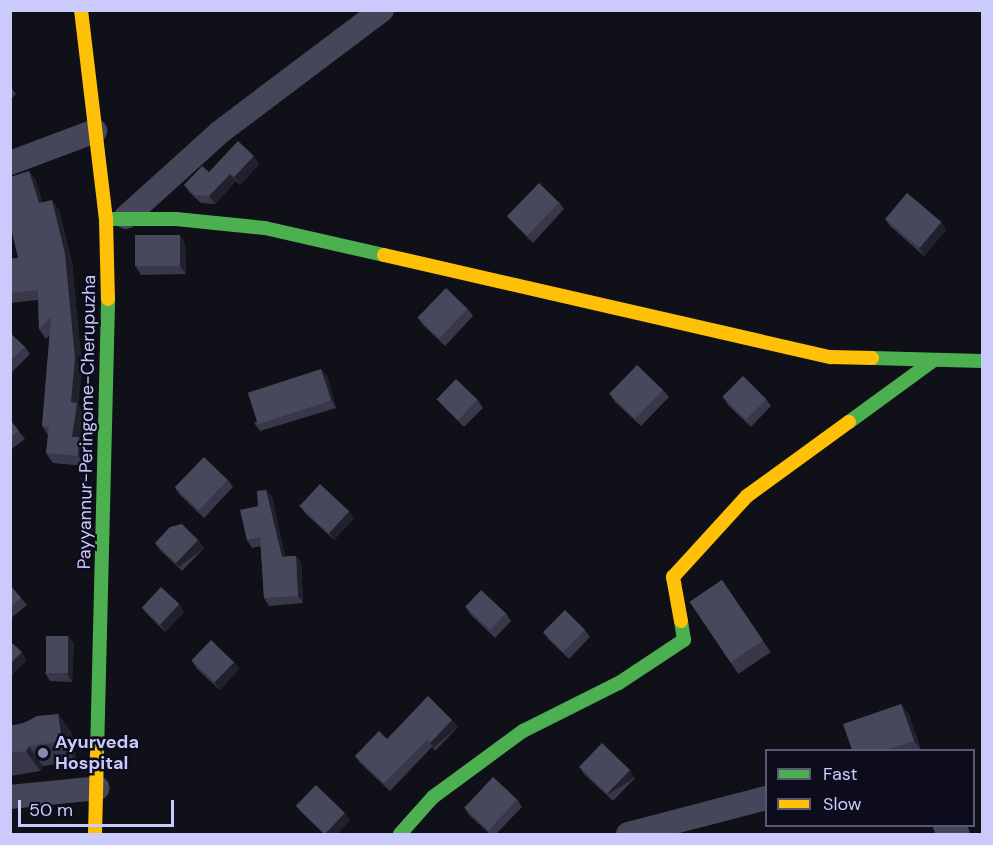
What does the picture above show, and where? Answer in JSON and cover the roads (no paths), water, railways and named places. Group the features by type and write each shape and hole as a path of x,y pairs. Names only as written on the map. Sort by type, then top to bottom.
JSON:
{"street":[{"name":"Payyannur-Peringome-Cherupuzha","path":"81,10 95,131 116,218 108,283 98,788 95,834"},
{"path":"116,218 220,132 382,10"},
{"path":"10,163 95,131"},
{"path":"116,218 176,219 265,228 831,357 982,361"},
{"path":"400,834 433,797 523,730 619,683 684,640 673,577 725,517 747,496 934,360"},
{"path":"10,797 98,788"},
{"path":"628,834 765,798"}],"place":[{"name":"Ayurveda Hospital","path":"43,753"}]}
